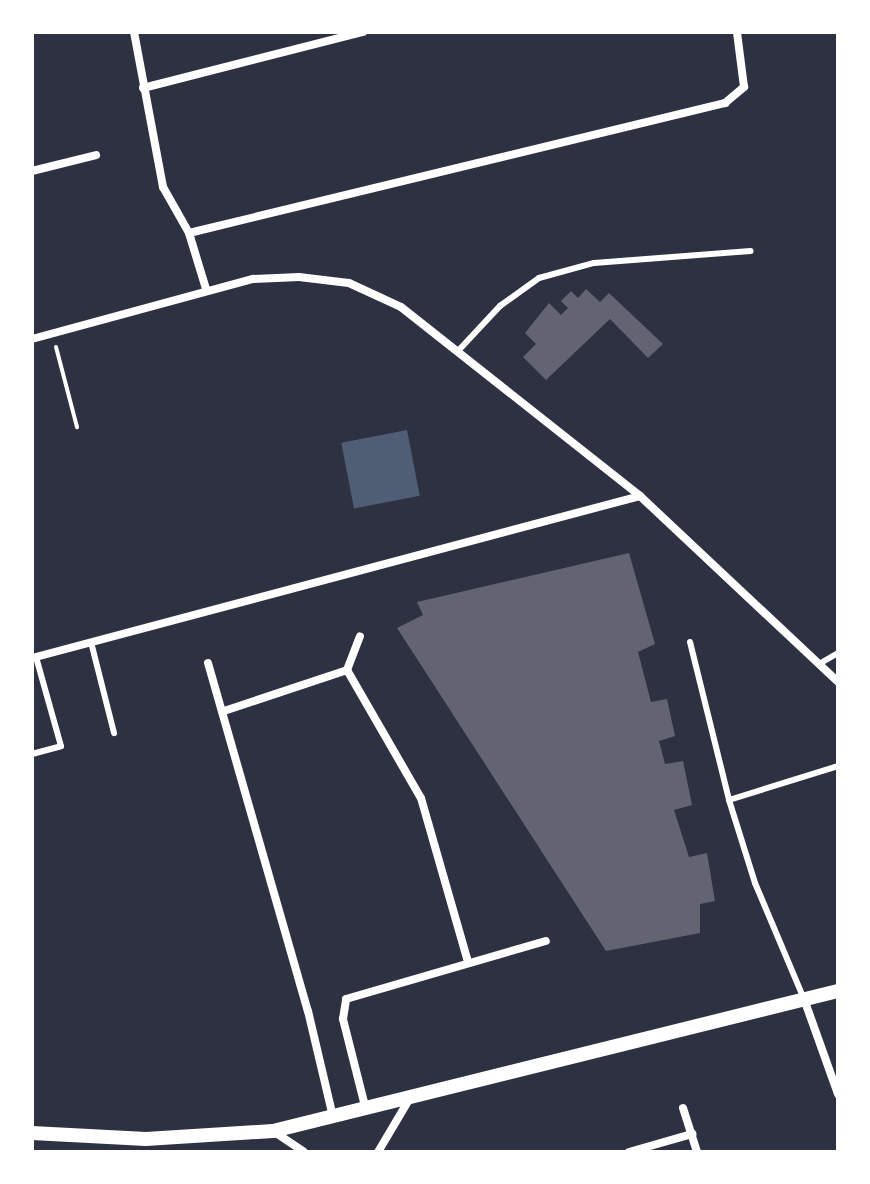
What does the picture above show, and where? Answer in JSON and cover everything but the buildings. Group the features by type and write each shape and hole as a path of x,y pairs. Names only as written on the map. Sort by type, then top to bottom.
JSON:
{"street":[{"path":"134,32 163,187 189,233 206,289"},
{"path":"143,88 363,32"},
{"path":"189,233 725,103 744,87 737,32"},
{"path":"32,171 96,155"},
{"path":"32,339 206,289 268,278 349,283 401,307 640,496 838,682"},
{"path":"34,657 640,496"},
{"path":"347,670 360,636"},
{"path":"208,663 224,711 333,1117"},
{"path":"224,711 347,670"},
{"path":"347,670 421,798 468,962"},
{"path":"366,1111 343,1019 346,999 546,941"},
{"path":"32,1133 146,1139 273,1131 366,1111 411,1096 838,991"},
{"path":"804,999 838,1094"},
{"path":"378,1152 411,1096"},
{"path":"683,1108 697,1152"},
{"path":"273,1131 304,1152"},
{"path":"629,1152 692,1134"}],"lane":[{"path":"458,351 500,306 539,278 594,263 751,251"},
{"path":"91,642 114,733"},
{"path":"690,642 729,800 755,883 804,999"},
{"path":"819,664 838,653"},
{"path":"32,754 61,746 34,657"},
{"path":"729,800 838,766"}],"path":[{"path":"54,333 62,376 77,427"}],"water":[{"path":"407,430 420,496 354,509 341,443"}]}
